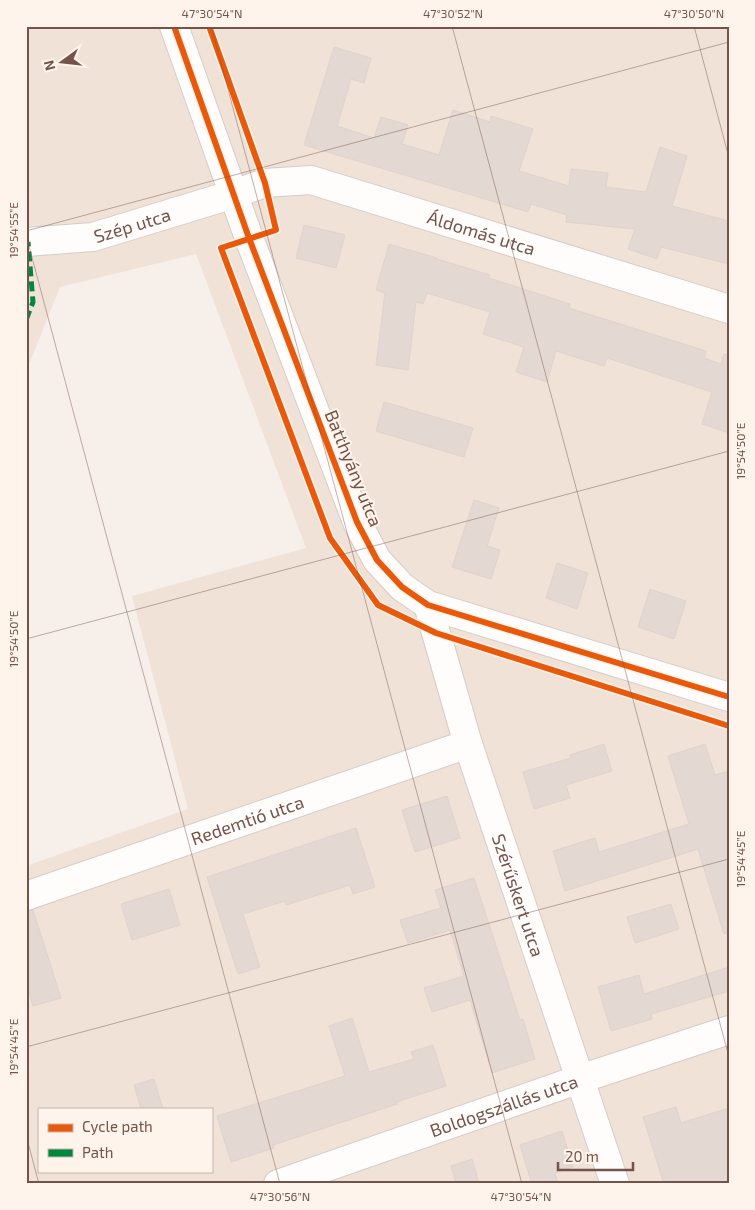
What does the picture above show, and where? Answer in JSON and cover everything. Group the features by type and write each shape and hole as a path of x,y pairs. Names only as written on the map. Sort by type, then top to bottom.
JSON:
{"street":[{"name":"Batthyány utca","path":"174,26 249,238 357,522 377,560 402,587 428,605 729,697"},
{"name":"Áldomás utca","path":"234,194 264,183 311,180 729,309"},
{"name":"Szép utca","path":"26,242 94,237 234,194"},
{"name":"Szérűskert utca","path":"428,605 468,744 615,1184"},
{"name":"Redemtió utca","path":"26,896 468,744"},
{"name":"Boldogszállás utca","path":"278,1184 580,1079 729,1030"}],"shaded area":[{"path":"26,26 729,26 729,1184 26,1184 26,866 188,809 132,596 306,548 196,254 60,287 26,372"}],"building":[{"path":"334,47 371,58 364,83 351,79 337,126 374,138 381,117 408,125 402,144 439,155 453,110 490,122 491,116 533,129 519,171 569,186 571,169 608,173 606,187 646,192 660,147 687,156 672,206 729,221 729,264 661,247 657,259 628,249 635,229 566,222 567,215 531,204 528,212 304,145"},
{"path":"304,225 345,235 336,268 296,258"},
{"path":"389,244 490,275 489,278 570,304 569,308 706,351 704,358 721,364 724,354 729,355 729,433 702,424 712,392 607,358 604,366 556,351 547,382 516,372 524,347 483,334 490,312 427,293 423,304 416,302 408,370 376,365 385,293 376,290"},
{"path":"384,402 473,428 464,457 376,431"},
{"path":"474,500 499,508 487,546 500,550 491,579 452,567"},
{"path":"557,563 588,573 577,609 546,598"},
{"path":"650,589 686,601 674,639 638,627"},
{"path":"604,744 612,771 566,785 570,798 534,809 523,772 571,758 570,755"},
{"path":"705,744 715,775 729,771 729,933 724,934 698,849 565,891 553,851 595,838 599,852 689,824 668,756"},
{"path":"447,796 460,838 415,852 402,810"},
{"path":"356,828 375,887 353,894 350,885 286,905 285,901 243,914 260,967 238,974 207,877"},
{"path":"474,878 520,1020 523,1019 535,1059 492,1073 470,1000 432,1012 424,988 464,976 450,930 408,943 400,920 441,908 435,890"},
{"path":"169,889 180,925 132,940 121,904"},
{"path":"671,904 679,929 635,943 627,917"},
{"path":"33,910 61,998 33,1006 26,983 26,911"},
{"path":"729,967 729,991 651,1014 652,1019 611,1031 598,987 639,975 644,994"},
{"path":"352,1018 369,1072 414,1059 411,1052 433,1045 446,1086 273,1145 274,1148 231,1162 217,1116 345,1076 329,1026"},
{"path":"154,1079 163,1108 141,1108 134,1085"},
{"path":"676,1107 681,1123 729,1108 729,1184 664,1184 643,1117"},
{"path":"562,1131 573,1167 555,1173 558,1184 532,1184 520,1145"},
{"path":"472,1159 479,1184 456,1184 451,1166"}],"marked path":[{"path":"26,320 33,302 28,242"}],"cycle path":[{"path":"174,26 249,238 357,522 377,560 402,587 428,605 729,697"},
{"path":"209,26 265,183 276,230 221,248 330,538 378,605 436,633 729,726"}]}
